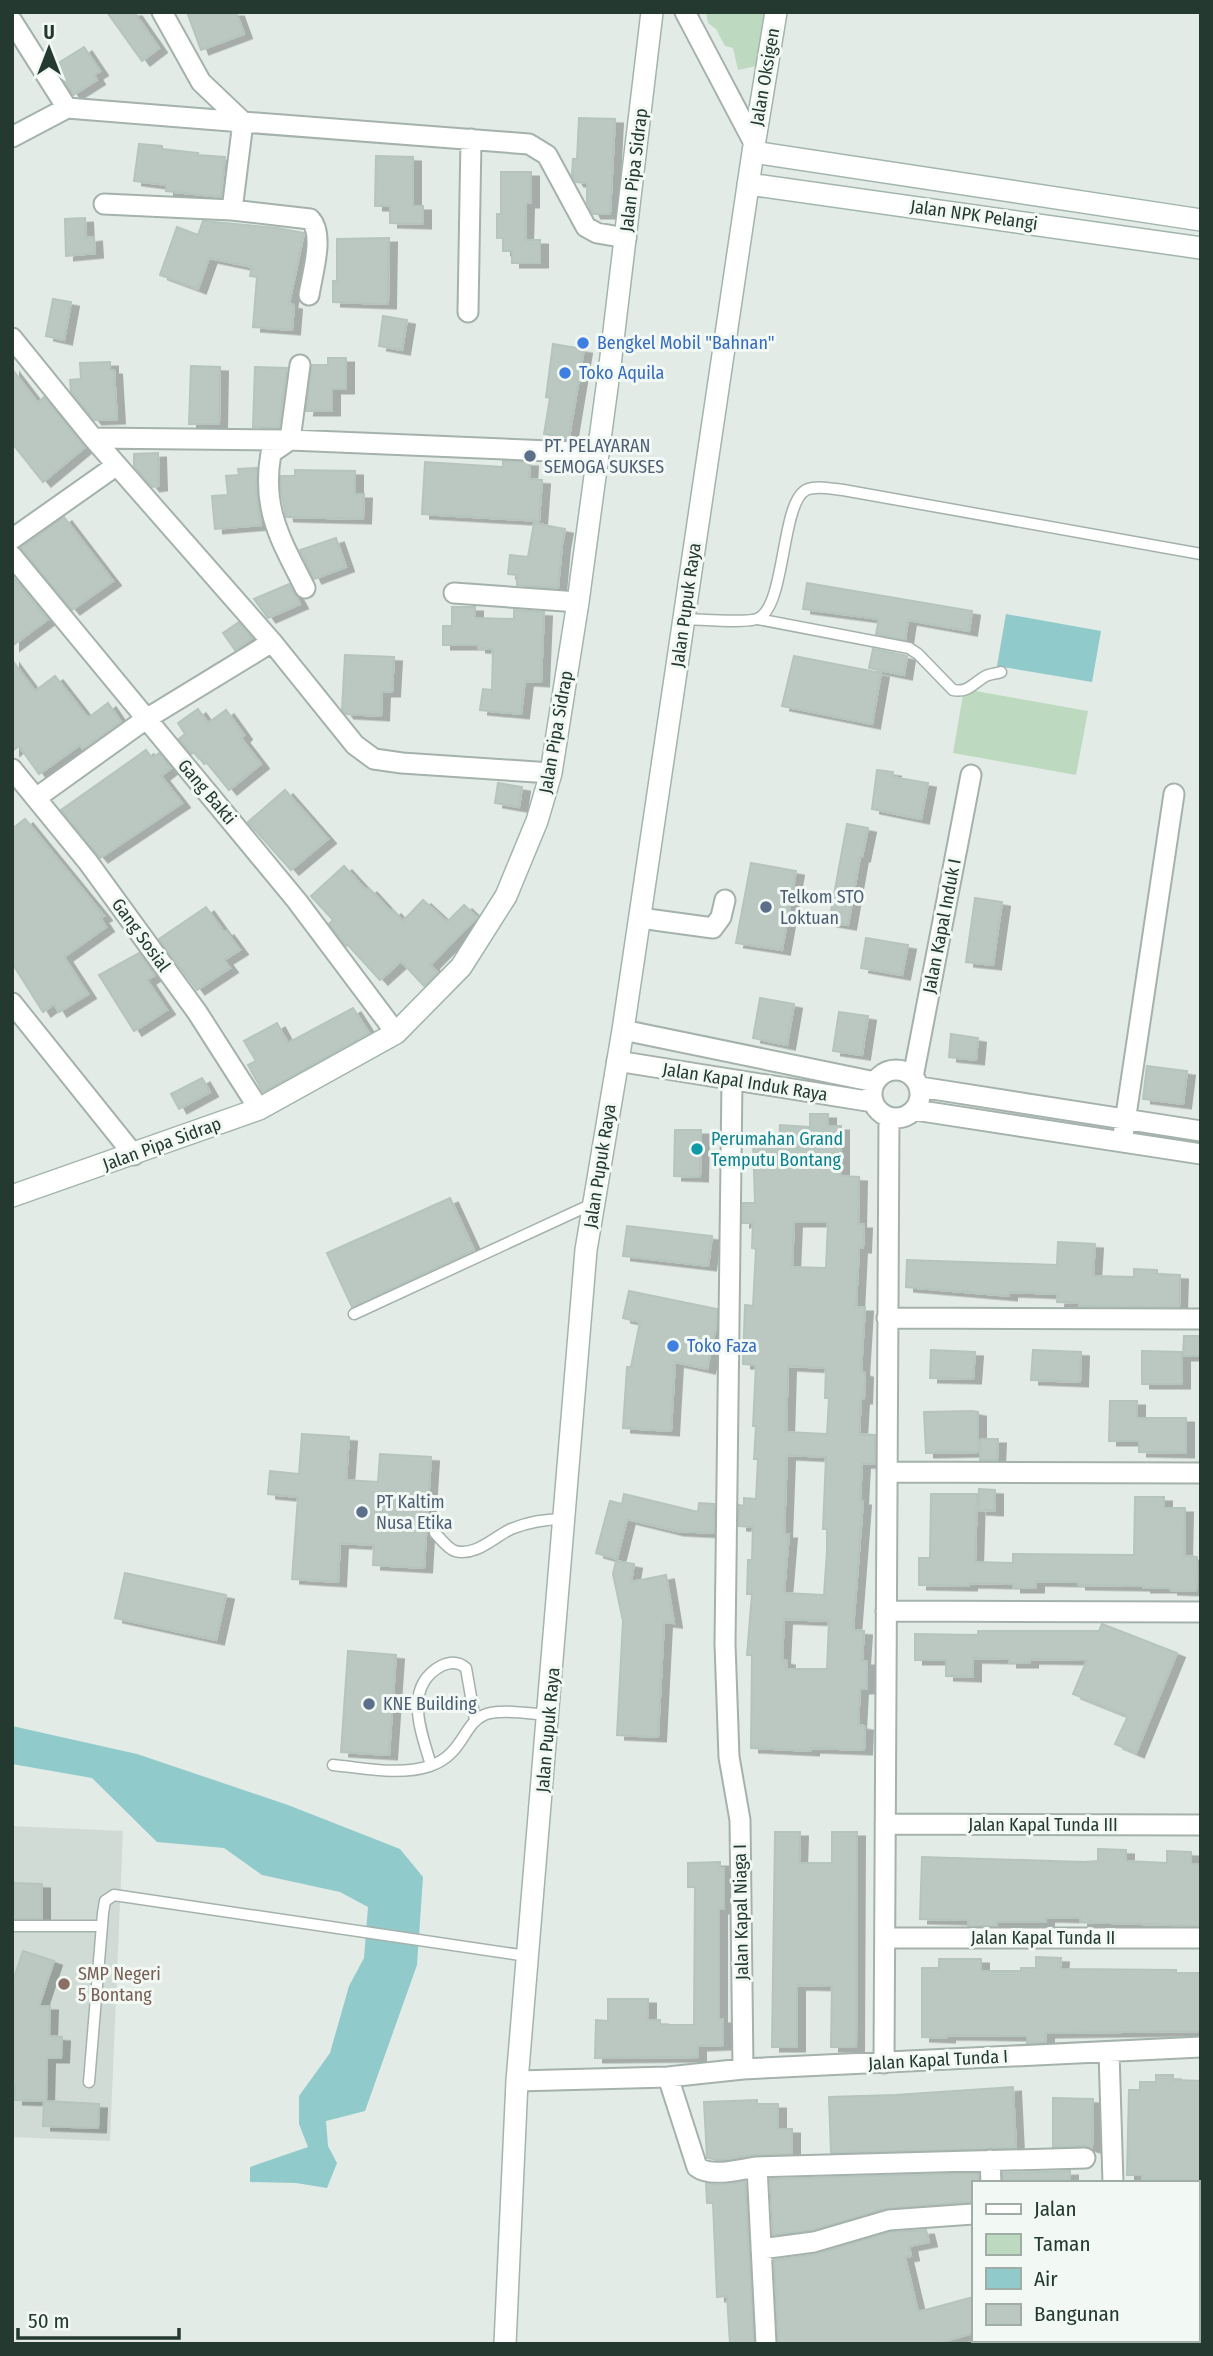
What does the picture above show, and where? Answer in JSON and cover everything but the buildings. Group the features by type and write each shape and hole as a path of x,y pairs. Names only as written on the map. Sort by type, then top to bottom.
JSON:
{"street":[{"path":"162,12 201,82 243,122"},
{"name":"Jalan Pipa Sidrap","path":"12,1196 259,1109 396,1033 461,967 506,896 537,821 551,773 598,453 652,12"},
{"path":"685,12 753,147"},
{"name":"Jalan Oksigen","path":"753,147 776,12"},
{"path":"12,21 66,107"},
{"path":"12,137 66,107 529,144 547,155 586,227 597,233 625,239"},
{"path":"232,210 243,122"},
{"path":"468,312 471,139"},
{"name":"Jalan Pupuk Raya","path":"505,2344 517,2081 586,1250 640,918 753,147"},
{"name":"Jalan NPK Pelangi","path":"753,147 1201,220"},
{"name":"Jalan NPK Pelangi","path":"748,184 1201,248"},
{"path":"104,204 232,210 310,219 318,234 309,295"},
{"path":"12,338 93,438 272,642 355,746 374,759 402,763 551,773"},
{"path":"300,365 290,440 271,453 267,477 278,534 305,588"},
{"path":"93,438 290,440 598,453"},
{"path":"12,539 117,465"},
{"name":"Gang Bakti","path":"12,556 297,901 396,1033"},
{"path":"454,593 578,602"},
{"path":"36,798 146,719 272,642"},
{"name":"Gang Sosial","path":"12,769 89,862 182,992 259,1109"},
{"name":"Jalan Kapal Induk I","path":"917,1082 971,775"},
{"path":"1122,1142 1174,794"},
{"path":"640,918 713,928 721,917 725,900"},
{"path":"12,1003 134,1155"},
{"name":"Jalan Kapal Induk Raya","path":"623,1030 875,1082"},
{"name":"Jalan Kapal Induk Raya","path":"617,1061 873,1102"},
{"path":"1201,1131 917,1082 904,1071 893,1070 883,1074 875,1082 873,1102 879,1112 889,1118 903,1118 915,1110 1201,1154"},
{"name":"Jalan Kapal Niaga I","path":"733,1080 724,1644 729,1757 740,1820 743,2069"},
{"path":"915,1110 917,1082"},
{"path":"884,2063 889,1118"},
{"path":"887,1318 1201,1319"},
{"path":"887,1472 1201,1473"},
{"path":"886,1611 1201,1612"},
{"name":"Jalan Kapal Tunda III","path":"885,1824 1201,1825"},
{"name":"Jalan Kapal Tunda II","path":"885,1937 1201,1938"},
{"name":"Jalan Kapal Tunda I","path":"517,2081 672,2077 743,2069 1201,2048"},
{"path":"1109,2052 1113,2181"},
{"path":"672,2077 697,2167 702,2171 757,2167 1085,2158"},
{"path":"990,2160 990,2181"},
{"path":"757,2167 765,2344"},
{"path":"761,2249 814,2242 889,2221 972,2214"}],"lane":[{"path":"758,619 768,609 784,554 791,515 799,494 810,488 844,490 1201,554"},
{"path":"684,619 758,619 909,649 918,654 953,690 974,687 987,675 1001,672"},
{"path":"354,1314 593,1203"},
{"path":"435,1532 453,1551 467,1552 511,1529 546,1519 565,1519"},
{"path":"431,1765 418,1721 417,1704 421,1688 430,1675 453,1662 461,1663 466,1668 475,1720"},
{"path":"333,1765 404,1772 445,1759 458,1747 475,1720 493,1712 549,1715"},
{"path":"89,2082 105,1901 114,1895 527,1956"},
{"path":"12,1926 102,1926"}],"shaded area":[{"name":"SMP Negeri 5 Bontang","path":"12,1826 123,1831 110,2141 12,2137"}],"green space":[{"path":"706,12 767,12 761,65 738,70 733,48 725,46 716,29 708,23"},
{"path":"964,689 1088,711 1076,775 953,753"}],"water":[{"path":"1006,614 1101,631 1092,682 997,666"},
{"path":"12,1726 137,1754 288,1805 400,1849 423,1877 417,1965 365,2111 326,2121 328,2146 337,2163 327,2188 296,2183 250,2182 250,2167 308,2147 299,2124 299,2096 330,2053 349,1986 364,1958 368,1907 340,1892 262,1875 224,1848 157,1842 92,1778 12,1764"}],"place":[{"name":"Bengkel Mobil \"Bahnan\"","path":"583,343"},
{"name":"Toko Aquila","path":"565,373"},
{"name":"PT. PELAYARAN SEMOGA SUKSES","path":"530,456"},
{"name":"Telkom STO Loktuan","path":"766,907"},
{"name":"Perumahan Grand Temputu Bontang","path":"697,1149"},
{"name":"Toko Faza","path":"673,1346"},
{"name":"PT Kaltim Nusa Etika","path":"362,1512"},
{"name":"KNE Building","path":"369,1704"},
{"name":"SMP Negeri 5 Bontang","path":"64,1984"}]}
